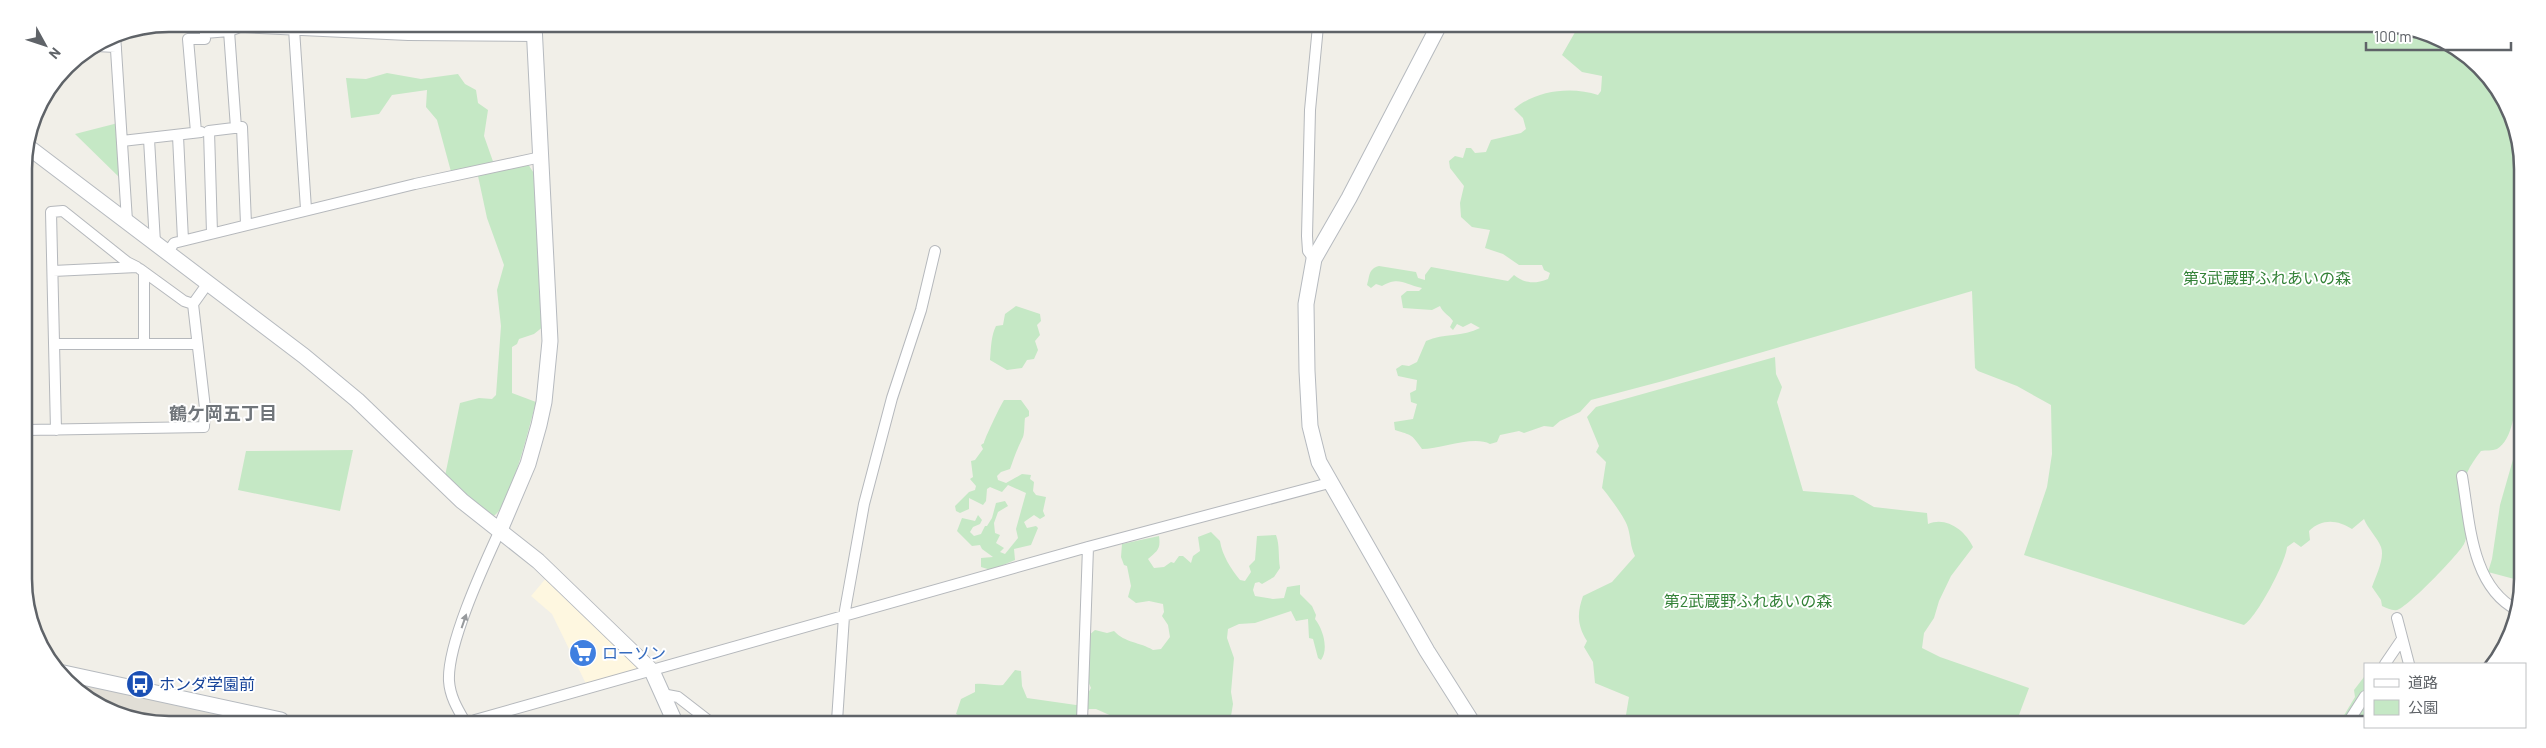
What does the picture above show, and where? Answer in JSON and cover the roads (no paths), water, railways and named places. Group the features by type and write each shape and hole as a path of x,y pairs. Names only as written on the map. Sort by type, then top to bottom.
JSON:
{"street":[{"path":"196,132 188,39 204,40 205,33 218,32"},
{"path":"230,32 236,128"},
{"path":"294,32 306,209"},
{"path":"351,32 408,35 484,32"},
{"path":"462,716 450,689 450,668 472,596 534,445 544,402 547,378 550,341 534,32"},
{"path":"1314,259 1308,251 1307,236 1310,110 1317,32"},
{"path":"1435,32 1349,198 1314,259 1308,286 1305,337 1310,426 1319,462 1329,483 1427,651 1468,715"},
{"path":"116,44 127,221"},
{"path":"110,47 116,47"},
{"path":"122,141 178,136 242,127 246,224"},
{"path":"209,131 212,233"},
{"path":"178,136 183,240"},
{"path":"149,139 162,247"},
{"path":"34,151 162,247 357,400 449,489 565,584 652,671 672,716"},
{"path":"162,247 306,209 541,157"},
{"path":"56,430 51,212 62,211 127,262 184,301 193,304"},
{"path":"837,716 844,616 864,504 892,398 920,310 935,252"},
{"path":"53,271 140,270"},
{"path":"140,270 144,344"},
{"path":"32,430 204,427 205,408 193,304 208,283"},
{"path":"55,344 197,344"},
{"path":"2462,476 2475,548 2484,576 2498,597 2510,606"},
{"path":"490,716 1088,547 1329,483"},
{"path":"1082,716 1088,547"},
{"path":"2397,618 2409,663"},
{"path":"2386,663 2402,639"},
{"path":"72,675 262,716"},
{"path":"662,694 678,697 703,716"},
{"path":"2353,715 2364,698"}],"place":[{"name":"ローソン","path":"583,653"},
{"name":"ホンダ学園前","path":"140,684"}],"district":[{"name":"鶴ケ岡五丁目","path":"223,414"}],"park label":[{"name":"第3武蔵野ふれあいの森","path":"2267,278"},
{"name":"第2武蔵野ふれあいの森","path":"1748,601"}]}
